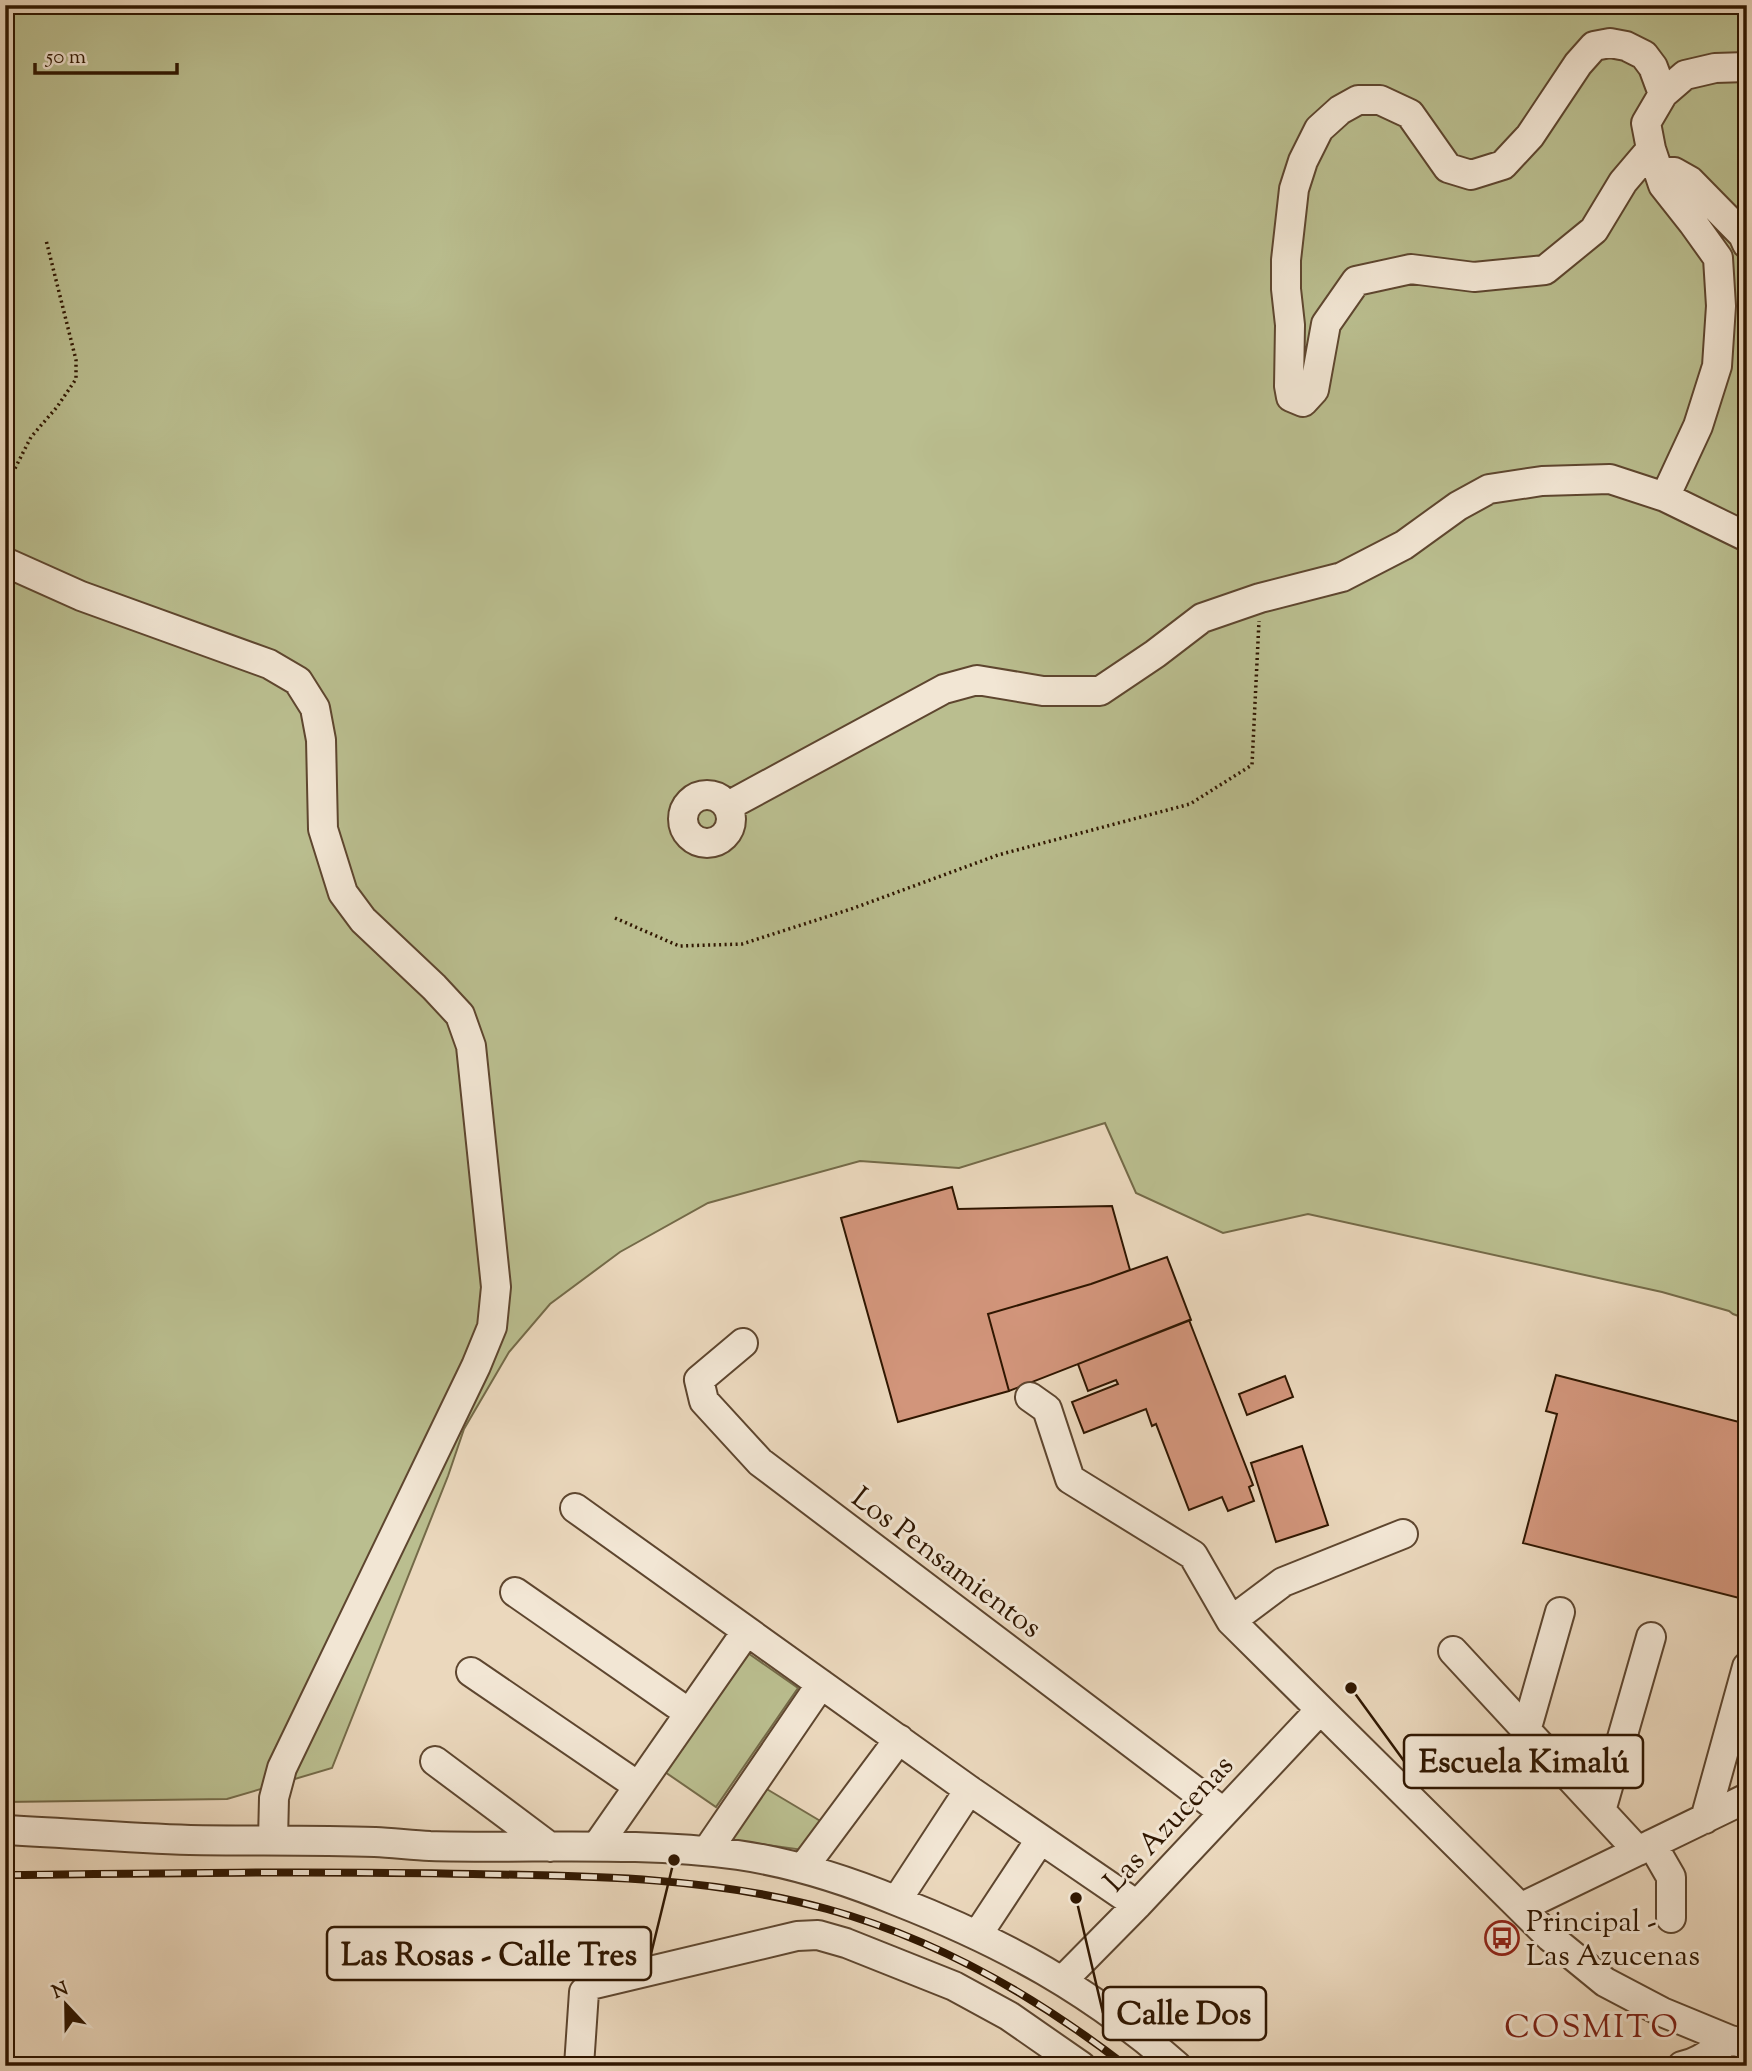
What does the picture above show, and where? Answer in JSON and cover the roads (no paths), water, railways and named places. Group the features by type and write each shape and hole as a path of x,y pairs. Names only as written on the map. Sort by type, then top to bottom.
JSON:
{"street":[{"path":"1654,160 1623,182 1594,230 1545,270 1475,277 1411,269 1356,281 1326,324 1314,390 1303,402 1291,397 1286,260 1294,189 1303,161 1319,129 1340,110 1358,100 1380,100 1410,114 1448,168 1471,175 1503,165 1530,136 1578,64 1594,46 1610,43 1626,46 1644,55 1653,67 1662,94"},
{"path":"1665,497 1698,426 1717,366 1721,306 1718,258 1663,185 1646,124 1662,94 1685,75 1715,68 1747,67"},
{"path":"1654,160 1690,181 1743,235 1747,244"},
{"path":"728,806 944,689 977,680 1043,691 1100,691 1156,654 1202,618 1260,598 1342,577 1404,545 1458,506 1489,489 1542,481 1609,479 1665,497 1747,537"},
{"path":"5,562 81,596 269,664 298,681 315,708 321,740 323,829 343,893 363,920 460,1015 471,1046 496,1287 492,1327 282,1768 274,1798 273,1840"},
{"name":"Los Pensamientos","path":"743,1343 699,1380 704,1401 760,1462 1223,1812"},
{"path":"1030,1397 1047,1409 1070,1479 1193,1555 1231,1621 1550,1937 1605,1982 1662,2012 1738,2042"},
{"path":"575,1508 1040,1840 1137,1905"},
{"path":"1231,1621 1283,1582 1403,1534"},
{"path":"515,1592 689,1713"},
{"path":"1526,1731 1560,1612"},
{"path":"597,1846 746,1632"},
{"path":"1601,1811 1651,1637"},
{"path":"1454,1651 1601,1811 1645,1848 1671,1877 1671,1919"},
{"path":"1704,1819 1747,1667"},
{"path":"471,1672 639,1786"},
{"path":"706,1852 821,1684"},
{"name":"Las Azucenas","path":"1063,1980 1320,1710"},
{"path":"803,1868 899,1739"},
{"path":"435,1761 550,1847"},
{"path":"897,1900 970,1790"},
{"path":"1522,1907 1704,1819 1743,1808"},
{"path":"5,1830 188,1840 273,1840 429,1846 597,1846 739,1855 803,1868 866,1888 978,1934 1063,1980 1177,2066"},
{"path":"978,1934 1040,1840"},
{"path":"579,2066 583,1992 591,1985 797,1936 818,1935 846,1942 954,1986 1009,2016 1081,2066"},
{"path":"1682,2066 1738,2042"}],"railway":[{"path":"5,1875 298,1872 518,1875 652,1880 739,1890 827,1909 908,1936 1021,1994 1126,2066"}],"place":[{"name":"Escuela Kimalú","path":"1351,1688"},
{"name":"Las Rosas - Calle Tres","path":"674,1860"},
{"name":"Calle Dos","path":"1076,1898"},
{"name":"Principal - Las Azucenas","path":"1502,1938"}],"district":[{"name":"COSMITO","path":"1592,2026"}]}
